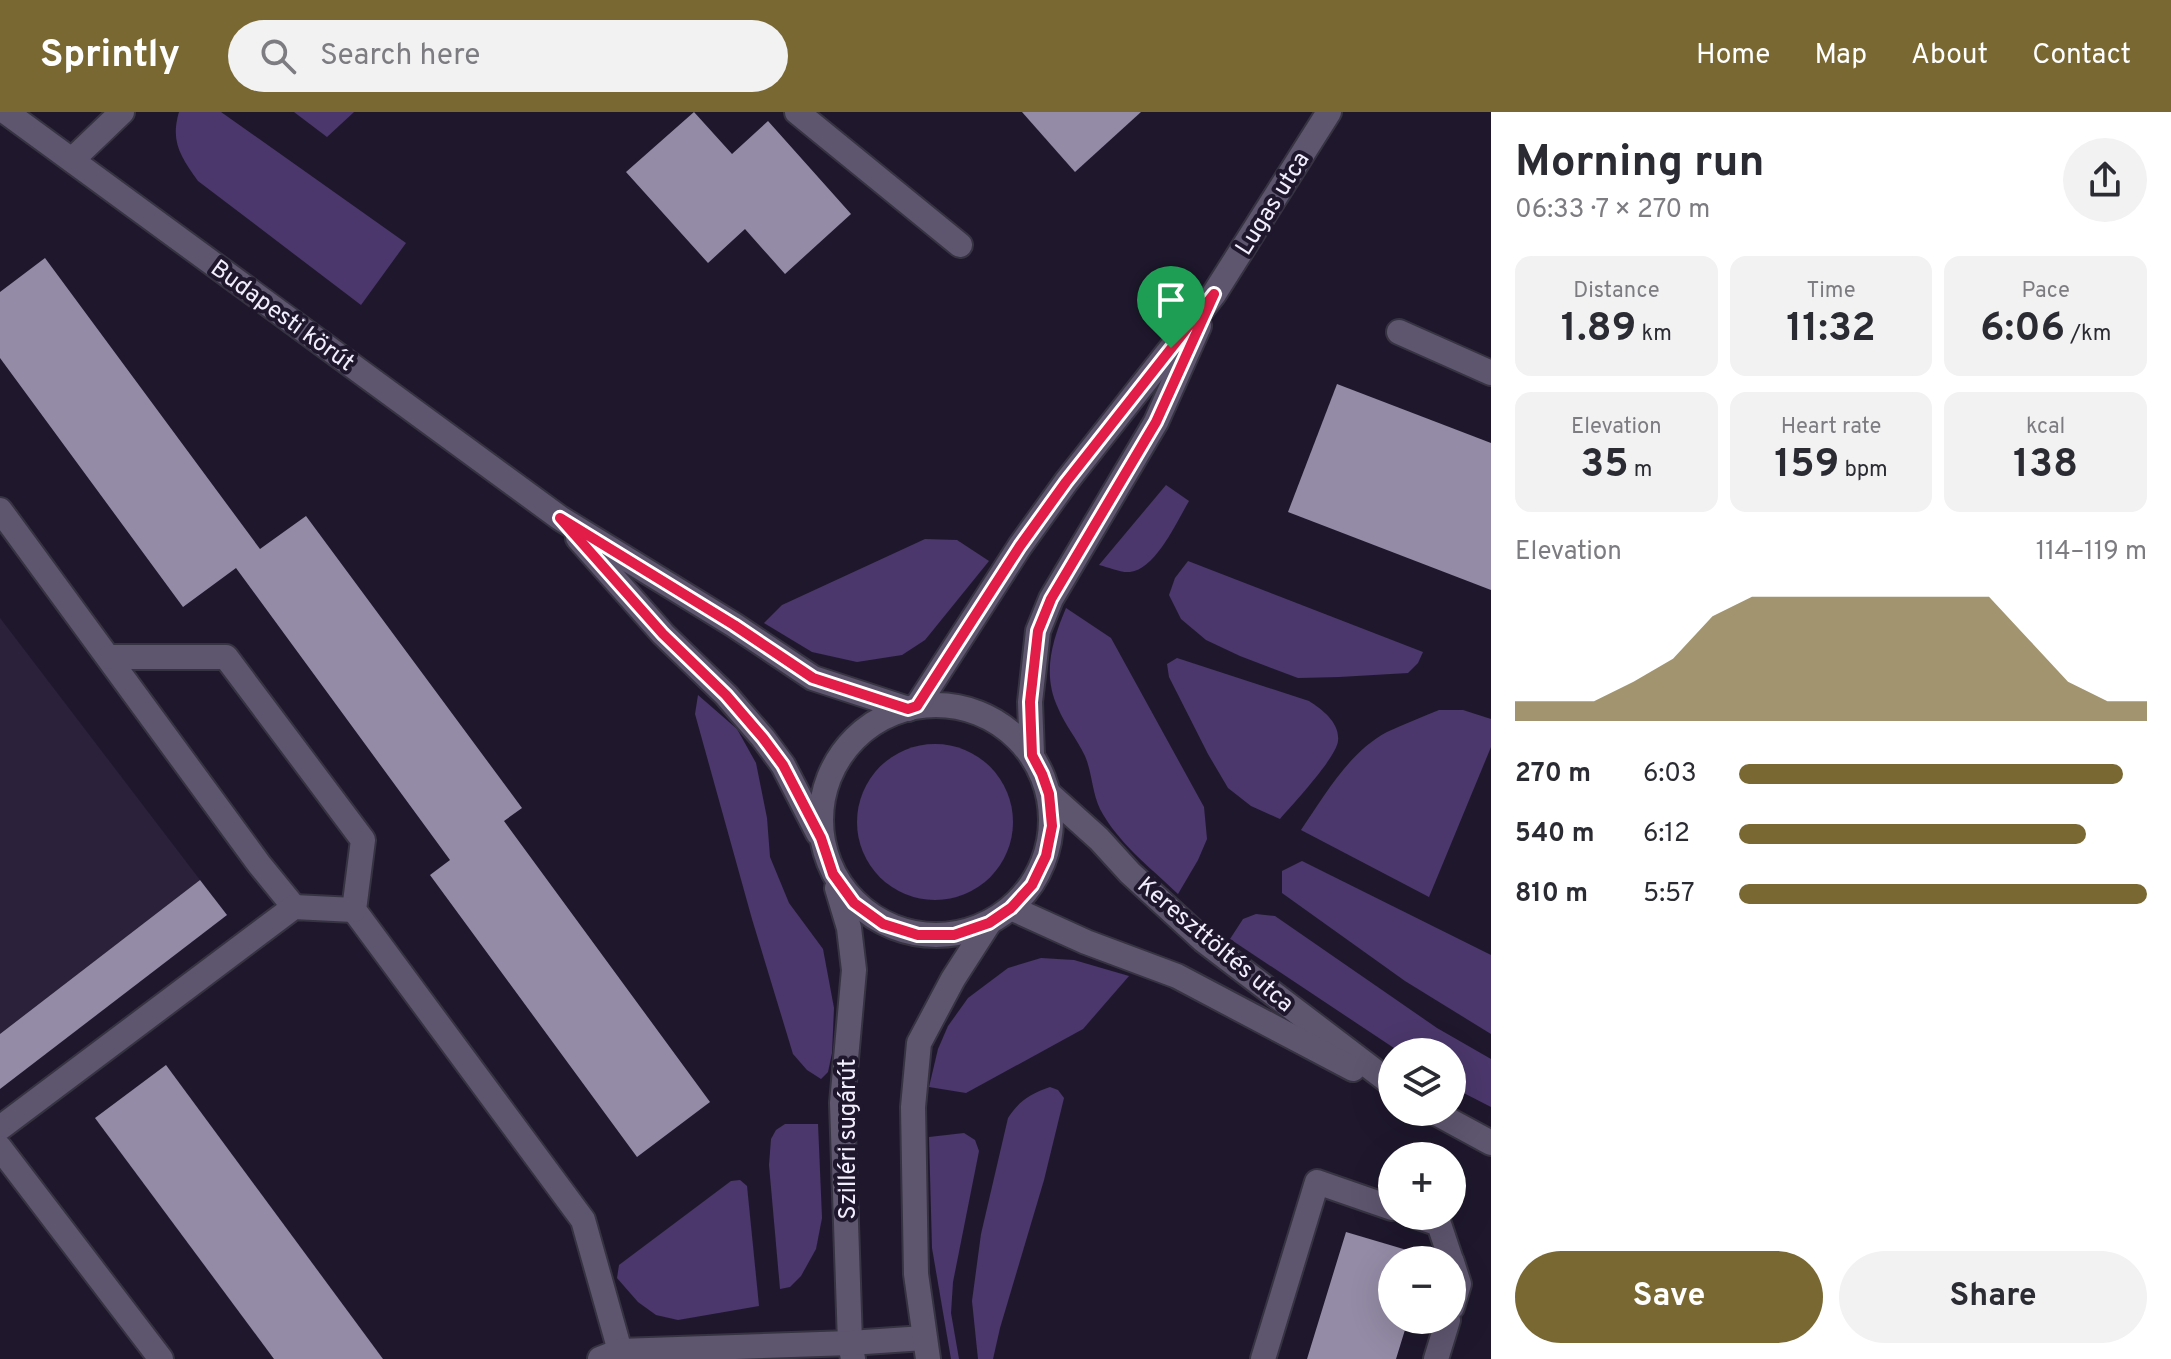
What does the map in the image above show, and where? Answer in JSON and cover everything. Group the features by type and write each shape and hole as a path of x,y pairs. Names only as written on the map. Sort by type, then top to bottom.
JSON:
{"street":[{"name":"Budapesti körút","path":"6,112 560,518 734,625 813,678 912,707"},
{"path":"72,160 122,112"},
{"path":"797,112 960,245"},
{"name":"Lugas utca","path":"912,707 1066,482 1214,294 1329,112"},
{"name":"Lugas utca","path":"1032,755 1030,702 1038,631 1051,599 1156,422 1214,294"},
{"path":"1399,332 1491,373"},
{"path":"0,510 259,864 294,907"},
{"name":"Budapesti körút","path":"560,518 663,634 726,695 763,738 783,765 821,838"},
{"path":"110,657 226,657 363,840 354,910 583,1220 610,1355 926,1348 916,1274 913,1107 919,1043 953,979 989,923"},
{"path":"953,705 984,715 1011,732 1032,755 1049,794 1052,826 1046,856 1032,885 1011,908 989,923 954,935 906,932 883,924 854,903 833,874 821,838 820,812 825,786 836,762 852,740 872,724 912,707 953,705"},
{"name":"Kereszttöltés utca","path":"1049,794 1203,940 1378,1076"},
{"name":"Szilléri sugárút","path":"833,874 849,928 854,970 842,1103 851,1351"},
{"path":"0,1128 294,907 354,910"},
{"name":"Kereszttöltés utca","path":"1011,908 1086,942 1177,976 1378,1080"},
{"path":"1460,1126 1491,1143"},
{"path":"0,1148 161,1359"},
{"path":"1263,1359 1317,1182 1378,1203"},
{"path":"1436,1359 1444,1334"}],"shaded area":[{"path":"179,112 221,112 406,243 361,305 198,181 179,149 176,132"},
{"path":"294,112 354,112 327,137"},
{"path":"1166,485 1189,501 1157,553 1140,569 1130,572 1099,565"},
{"path":"925,539 957,540 989,561 925,640 902,655 857,662 812,652 764,623 782,605"},
{"path":"1188,561 1423,652 1408,673 1298,678 1240,656 1206,640 1181,619 1169,595 1175,578"},
{"path":"1066,608 1111,638 1204,807 1207,839 1178,894 1135,854 1107,821 1097,802 1085,756 1058,708 1050,670 1057,633"},
{"path":"0,618 200,880 0,1034"},
{"path":"1177,658 1309,701 1333,723 1338,734 1335,749 1313,781 1280,819 1251,806 1228,788 1169,677 1167,664"},
{"path":"698,695 737,729 756,763 767,818 770,857 789,903 823,949 834,1008 832,1053 828,1072 821,1079 807,1070 793,1054 695,714"},
{"path":"1439,710 1463,710 1491,719 1491,747 1429,897 1301,830 1339,775 1361,751 1387,732"},
{"path":"935,744 965,750 990,767 1007,792 1013,822 1007,852 990,877 965,894 935,900 905,894 880,877 863,852 857,822 863,792 880,767 905,750"},
{"path":"1302,861 1491,955 1491,1034 1405,981 1282,893 1282,871"},
{"path":"1256,914 1275,916 1454,1038 1379,1038 1230,939 1243,919"},
{"path":"1041,958 1074,960 1129,976 1083,1029 966,1093 929,1087 938,1049 948,1026 968,998 1008,968"},
{"path":"1466,1045 1491,1059 1491,1107 1466,1094"},
{"path":"1050,1087 1058,1090 1064,1098 1044,1180 993,1359 978,1359 972,1301 981,1234 1008,1118 1026,1098"},
{"path":"785,1124 818,1124 822,1218 816,1249 801,1276 790,1287 780,1289 769,1165 771,1139 776,1130"},
{"path":"964,1133 975,1140 979,1151 953,1282 951,1313 959,1359 951,1359 932,1248 929,1137"},
{"path":"740,1180 747,1186 759,1306 678,1320 656,1315 638,1302 617,1278 619,1265 731,1181"}],"building":[{"path":"694,112 732,154 768,121 851,214 785,274 745,229 708,263 626,172"},
{"path":"1022,112 1141,112 1075,172"},
{"path":"45,258 260,549 306,516 522,808 504,821 710,1102 637,1157 430,875 450,860 236,568 183,607 0,358 0,292"},
{"path":"1337,384 1491,443 1491,590 1288,512"},
{"path":"200,880 227,915 0,1089 0,1034"},
{"path":"166,1065 383,1359 274,1359 95,1118"},
{"path":"1346,1232 1393,1246 1378,1246 1378,1334 1404,1334 1396,1359 1307,1359"}],"route":[{"path":"1214,294 1156,422 1051,599 1038,631 1030,702 1032,755 1049,794 1052,826 1046,856 1032,885 1011,908 989,923 954,935 918,935 883,924 854,903 833,874 821,838 783,765 763,738 726,695 663,634 560,518 734,625 813,678 908,709 917,706 1020,546 1066,482 1171,348 1214,294"}]}
